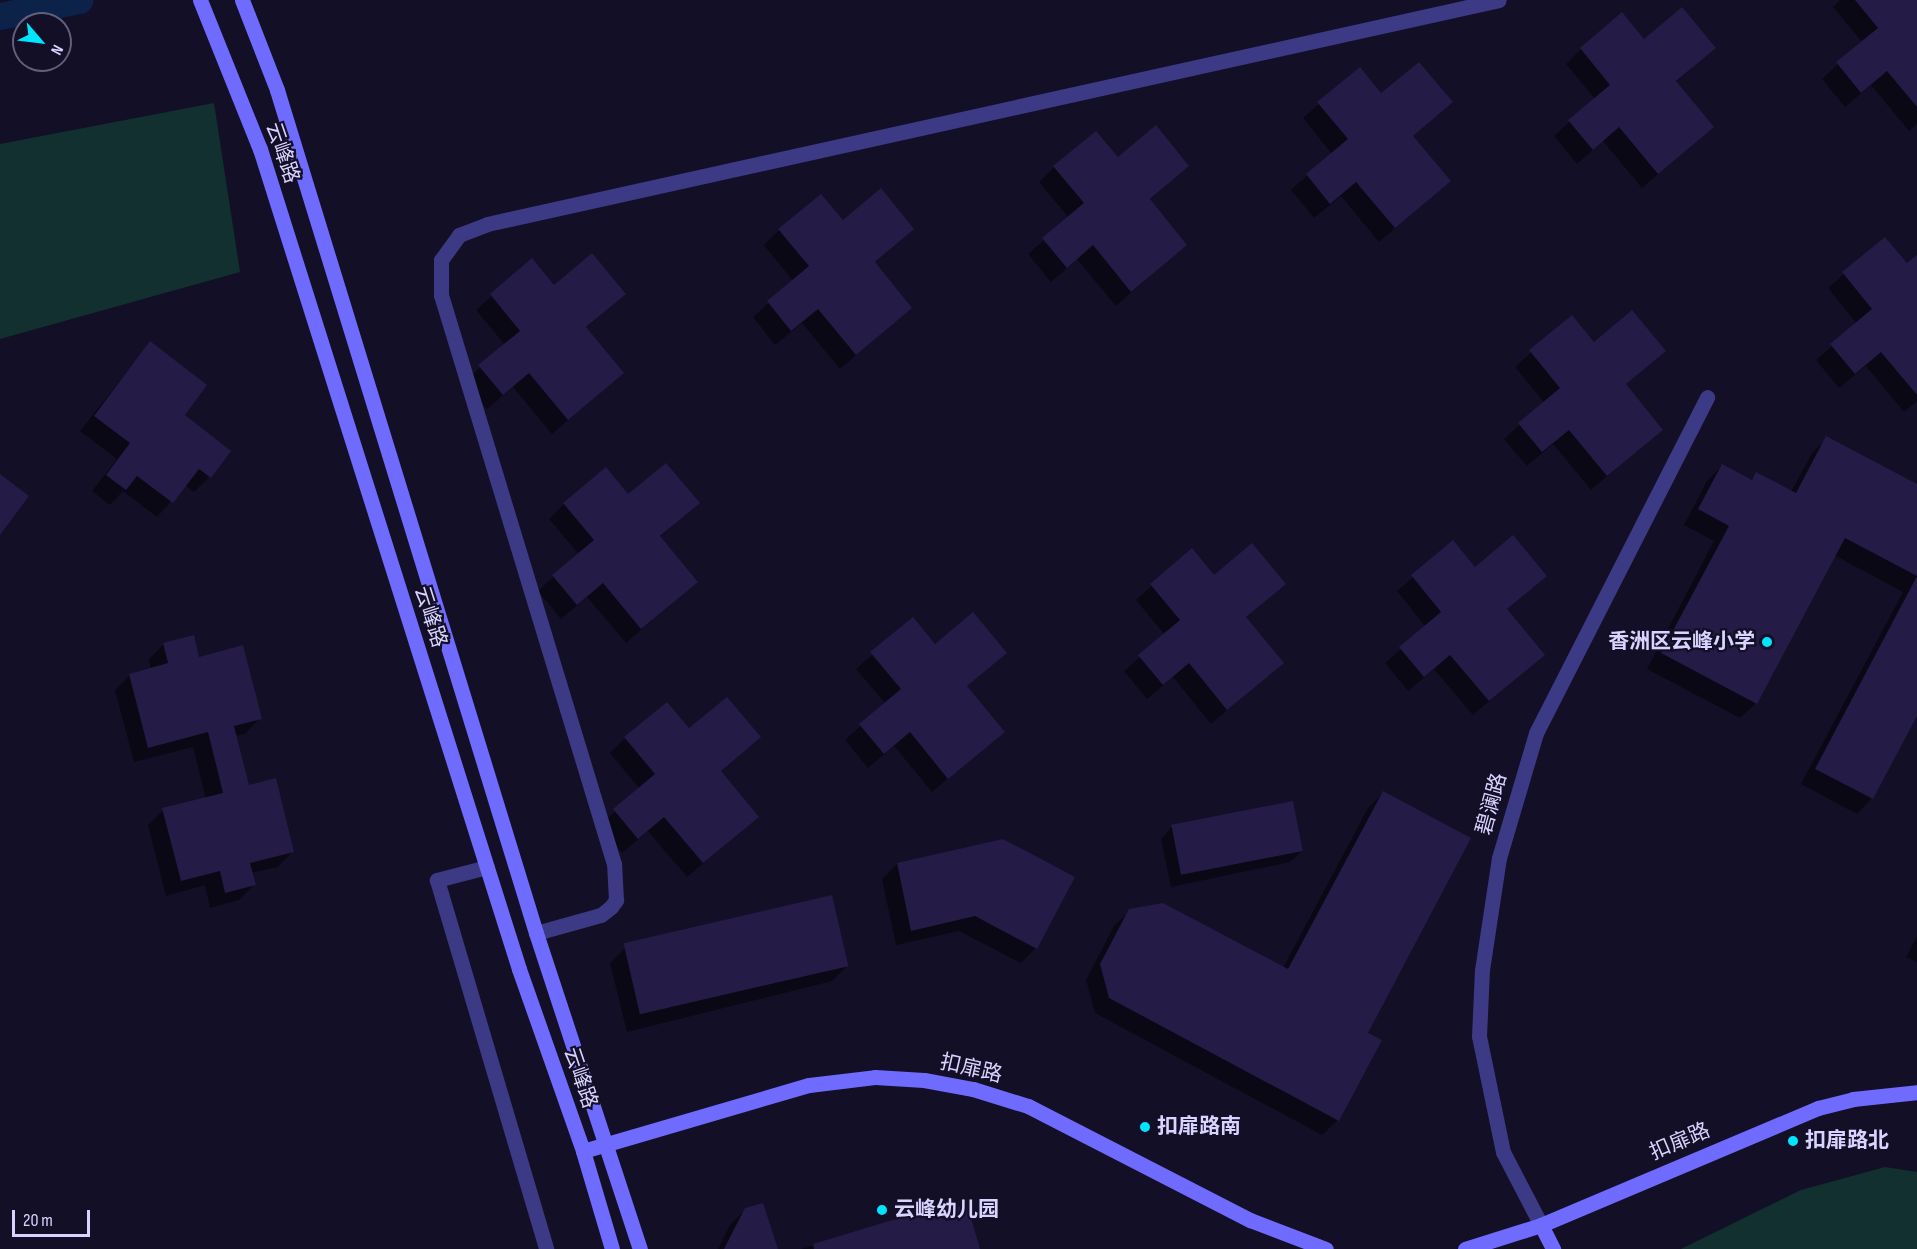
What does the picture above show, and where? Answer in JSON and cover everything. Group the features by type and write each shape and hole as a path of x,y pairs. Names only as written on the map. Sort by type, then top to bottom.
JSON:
{"street":[{"name":"云峰路","path":"200,0 245,109 487,867 583,1151 612,1249"},
{"name":"云峰路","path":"242,0 277,90 536,933 640,1249"},
{"path":"536,933 601,915 611,908 616,900 614,864 441,296 441,260 459,235 487,224 1499,0"},
{"name":"碧澜路","path":"1553,1249 1503,1152 1479,1036 1482,970 1499,858 1536,733 1707,397"},
{"path":"487,867 437,880 546,1249"},
{"name":"扣扉路","path":"583,1151 808,1085 875,1077 952,1084 1028,1106 1250,1220 1326,1249"},
{"name":"扣扉路","path":"1465,1249 1541,1225 1818,1108 1853,1099 1917,1092"}],"green space":[{"path":"214,103 240,272 0,339 0,144"},
{"path":"1885,1167 1917,1172 1917,1249 1681,1249 1801,1190"}],"building":[{"path":"1855,0 1917,0 1917,107 1887,71 1861,93 1836,62 1878,28"},
{"path":"1682,7 1716,48 1676,81 1714,127 1658,174 1619,127 1593,150 1568,120 1610,85 1580,48 1622,12 1644,39"},
{"path":"1419,62 1453,102 1413,136 1451,181 1395,228 1356,182 1330,204 1306,174 1348,139 1317,102 1360,67 1381,93"},
{"path":"1156,125 1189,166 1150,199 1187,245 1131,292 1093,245 1067,268 1042,238 1084,203 1053,166 1096,131 1118,157"},
{"path":"881,188 914,229 875,262 912,308 856,355 818,309 791,331 767,301 809,266 778,229 821,194 843,220"},
{"path":"1885,237 1907,263 1917,255 1917,395 1881,352 1855,374 1830,344 1872,309 1842,272"},
{"path":"592,253 626,294 586,327 624,373 568,420 529,373 503,395 478,365 520,331 490,294 532,258 554,285"},
{"path":"1632,310 1666,351 1626,384 1663,430 1607,476 1569,430 1542,452 1518,423 1560,388 1529,350 1572,315 1594,342"},
{"path":"150,341 207,385 185,415 231,451 211,478 199,469 173,503 137,476 126,490 106,475 130,443 94,416"},
{"path":"1826,436 1917,484 1917,576 1845,538 1757,704 1661,653 1729,526 1698,509 1722,464 1752,480 1756,472 1796,493"},
{"path":"666,463 700,503 660,536 698,582 641,629 603,583 577,605 552,575 594,540 563,503 606,467 628,494"},
{"path":"0,474 29,496 0,535"},
{"path":"1513,535 1547,576 1507,609 1545,655 1489,701 1450,655 1424,677 1399,647 1441,612 1411,575 1453,540 1475,567"},
{"path":"1252,543 1286,584 1246,617 1284,663 1227,710 1189,663 1163,685 1138,655 1180,620 1150,584 1192,548 1214,575"},
{"path":"1917,576 1917,716 1873,799 1815,769"},
{"path":"973,612 1007,653 967,686 1005,732 948,779 910,732 884,754 859,724 901,689 870,652 913,617 935,644"},
{"path":"194,635 199,657 243,645 262,719 234,726 249,785 276,778 294,852 250,863 256,885 225,893 220,871 181,881 162,808 223,793 208,732 148,748 129,674 168,663 163,643"},
{"path":"727,697 761,737 721,771 759,817 703,863 664,817 638,839 613,809 655,774 624,737 667,702 689,728"},
{"path":"1383,791 1471,838 1368,1033 1382,1040 1339,1121 1109,998 1100,964 1129,909 1163,903 1288,969"},
{"path":"1293,801 1303,851 1181,875 1171,825"},
{"path":"1003,839 1075,877 1037,949 975,916 911,931 897,863"},
{"path":"832,895 848,966 640,1014 623,943"},
{"path":"763,1203 778,1249 724,1249 745,1208"},
{"path":"939,1206 968,1207 980,1249 814,1249 813,1244"}],"waterway":[{"path":"0,16 79,0"}],"place":[{"name":"香洲区云峰小学","path":"1767,642"},
{"name":"扣扉路南","path":"1145,1127"},
{"name":"扣扉路北","path":"1793,1141"},
{"name":"云峰幼儿园","path":"882,1210"}]}
